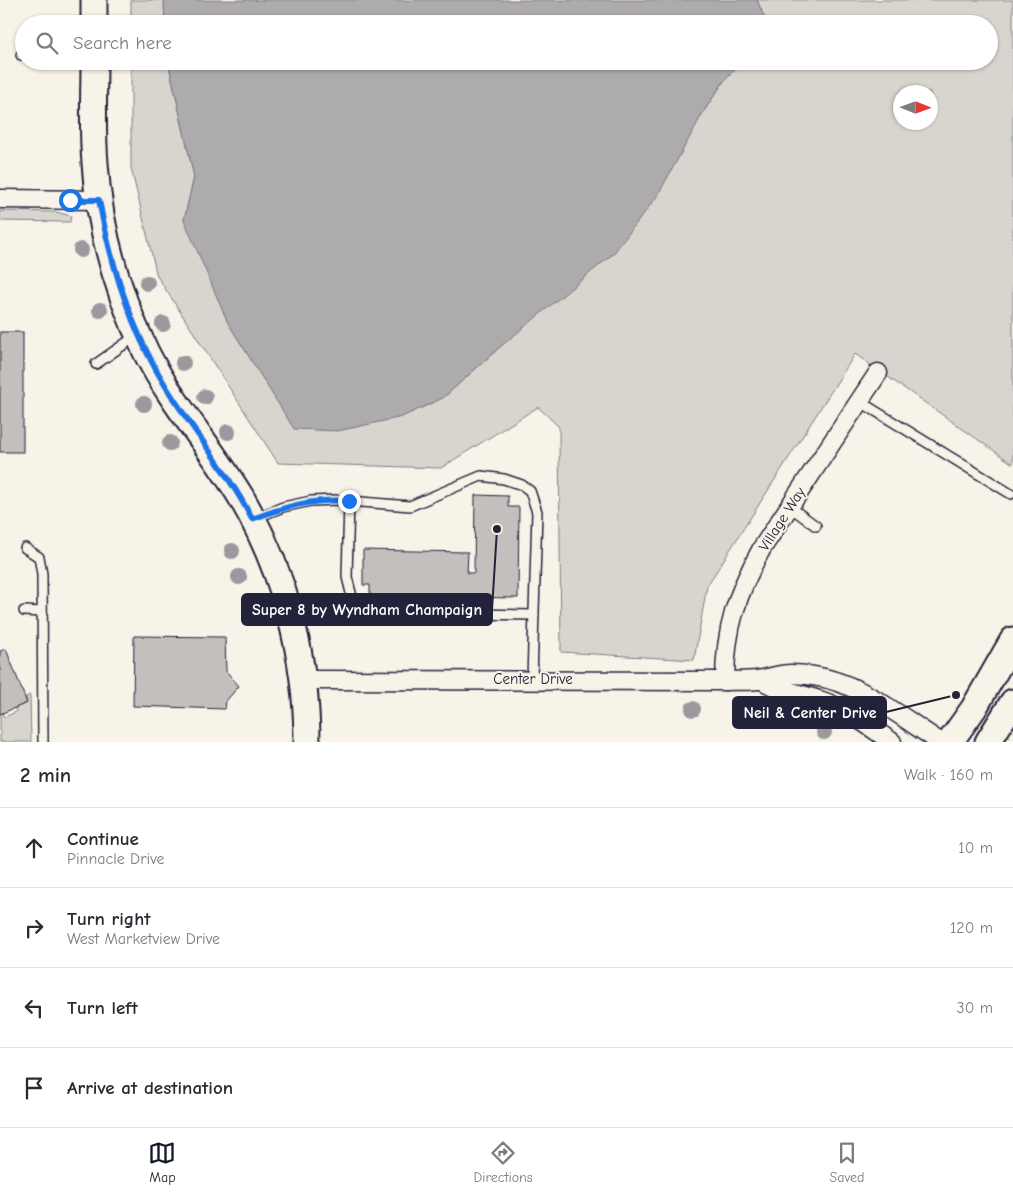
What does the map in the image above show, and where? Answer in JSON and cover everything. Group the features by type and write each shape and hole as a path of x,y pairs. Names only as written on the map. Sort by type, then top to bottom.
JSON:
{"main road":[{"path":"94,0 94,15"},
{"path":"94,70 94,162 99,200 114,266 138,334 165,386 240,497 252,519 278,578 294,628 304,680 308,742"},
{"path":"950,742 974,708 1013,640"},
{"path":"988,742 1013,702"}],"street":[{"path":"0,199 99,200"},
{"name":"Village Way","path":"725,680 725,650 737,599 746,577 762,548 878,373"},
{"name":"Center Drive","path":"304,680 762,680 776,674 826,676 850,685 940,742"},
{"name":"Center Drive","path":"762,680 777,689 825,702 855,716 892,742"}],"lane":[{"path":"96,364 138,334"},
{"path":"859,401 1011,494"},
{"path":"252,519 283,507 311,501 349,501 410,506 481,476 504,479 522,485 530,491 537,512 532,679"},
{"path":"349,501 348,577 352,601 365,612 534,615"},
{"path":"790,507 816,526"},
{"path":"25,548 39,557 42,574 43,742"},
{"path":"24,611 42,612"}],"shaded area":[{"path":"131,0 164,0 165,15 131,15"},
{"path":"164,0 757,0 763,15 165,15"},
{"path":"757,0 1013,0 1013,464 855,354 707,586 694,660 561,652 559,427 538,407 441,468 278,463 157,276 131,168 131,70 170,70 194,177 184,220 443,398 500,347 704,111 724,81 735,70 998,70 998,15 763,15"},
{"path":"170,70 735,70 724,81 704,111 658,195 613,254 500,347 443,398 402,417 338,431 294,429 228,323 184,220 194,177"},
{"path":"0,211 56,212 71,216 70,222 0,221"},
{"path":"30,695 31,742 0,742 0,714 2,713 4,717 16,712 15,708 27,703 26,697"}],"building":[{"path":"0,332 23,332 23,452 0,452"},
{"path":"475,495 508,496 508,507 519,507 518,598 370,596 370,585 363,585 363,550 468,552 467,573 474,573"},
{"path":"134,636 225,637 226,671 239,686 226,701 225,709 133,706"},
{"path":"6,649 27,703 0,714 0,651"}],"place":[{"name":"Super 8 by Wyndham Champaign","path":"497,529"},
{"name":"Neil & Center Drive","path":"956,695"}],"route":[{"path":"70,200 99,200 114,266 131,317 146,352 165,386 240,497 252,519 283,507 311,501 349,501"}]}
